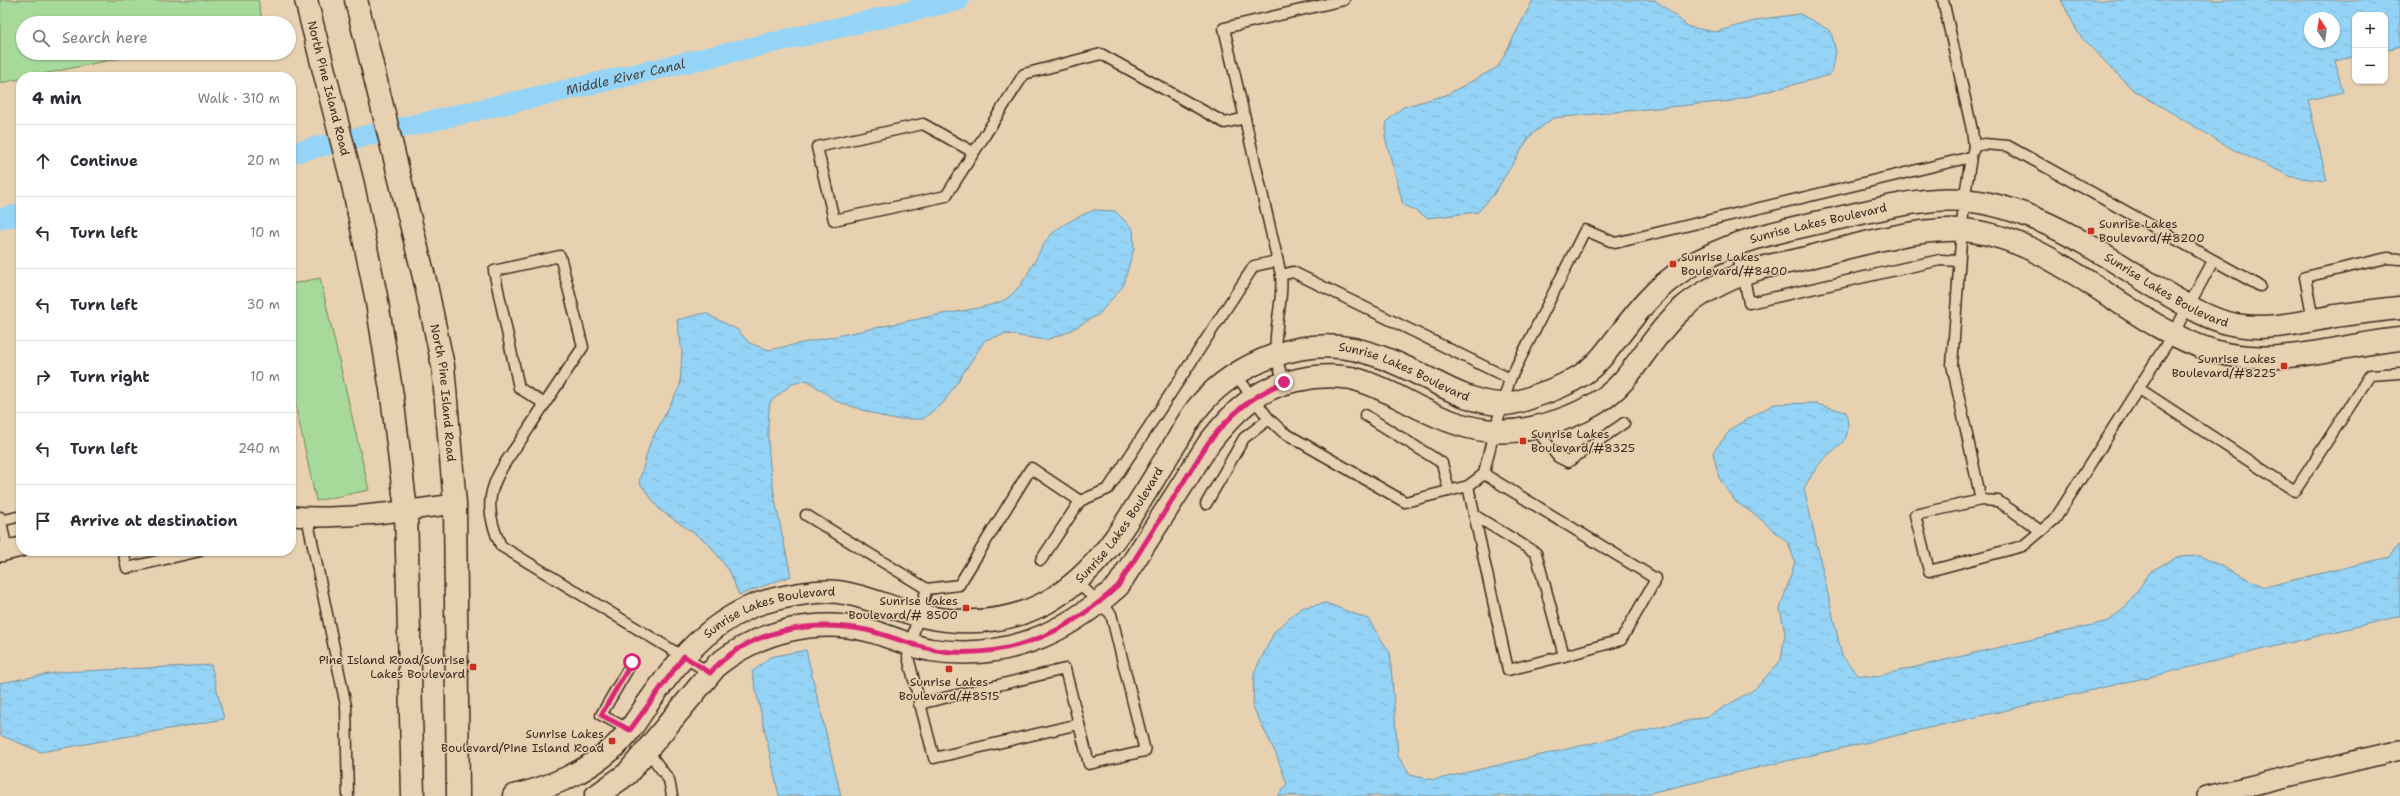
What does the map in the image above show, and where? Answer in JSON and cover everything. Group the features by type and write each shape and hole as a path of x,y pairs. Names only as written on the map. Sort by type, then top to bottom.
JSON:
{"street":[{"name":"North Pine Island Road","path":"306,0 353,185 376,296 392,396 406,510 413,796"},
{"name":"North Pine Island Road","path":"356,0 377,80 426,285 442,366 455,504 458,796"},
{"name":"Sunrise Lakes Boulevard","path":"514,796 546,788 583,770 614,747 630,730 684,656 699,639 718,625 749,608 787,596 840,591 918,615 950,620 995,620 1018,614 1046,602 1076,581 1108,549 1199,406 1222,384 1247,368 1276,355 1297,349 1343,347 1370,352 1452,391 1479,400 1503,404 1521,401 1563,387 1587,371 1601,358 1631,319 1658,289 1681,271 1732,246 1801,227 1926,200 1964,201 1992,204 2025,214 2054,227 2188,306 2234,325 2263,326 2400,308"},
{"name":"Sunrise Lakes Boulevard","path":"596,796 627,774 718,664 737,650 760,638 794,628 831,626 867,630 909,645 930,650 958,652 1001,650 1024,645 1068,625 1100,603 1118,586 1208,443 1226,421 1253,398 1284,382 1332,376 1354,379 1392,394 1444,419 1471,429 1496,432 1513,432 1535,428 1571,416 1601,399 1622,382 1664,328 1683,308 1704,293 1743,273 1894,238 1937,231 1962,230 1994,236 2040,255 2173,334 2211,350 2241,356 2273,357 2400,339"},
{"path":"299,517 406,510 455,504"},
{"path":"2206,796 2400,750"}],"lane":[{"path":"1284,382 1276,355 1278,316 1283,291 1281,275 1224,28 1344,0"},
{"path":"1943,0 1974,146 1964,201 1952,365 1981,500"},
{"path":"974,152 923,124 817,147 834,220 946,196 1024,74 1101,54 1225,123 1245,118"},
{"path":"1974,146 1984,144 2008,146 2260,286"},
{"path":"1236,375 1269,419 1283,432 1405,502 1468,486 1484,474 1489,446 1496,432 1510,379 1585,230 1615,243 1971,157"},
{"path":"1732,246 1743,273 1749,303 1940,260 1959,261"},
{"path":"545,404 519,388 494,271 560,256 583,347 545,404 501,470 491,495 491,515 495,532 501,546 710,673"},
{"path":"2313,320 2305,277 2386,258 2400,259"},
{"path":"1041,560 1080,501 1108,489 1254,266 1277,260"},
{"path":"2041,532 1998,502 1981,500 1915,515 1929,570 2023,546 2041,532 2055,519 2173,334 2213,261"},
{"path":"1281,275 1293,272 1510,379"},
{"path":"2138,388 2295,491 2370,375 2400,373"},
{"path":"1365,416 1442,463 1449,490"},
{"path":"1206,504 1244,438 1269,419"},
{"path":"1535,428 1558,457 1568,462 1624,423"},
{"path":"806,515 928,589 959,585 1031,468 1080,501"},
{"path":"1468,486 1508,670 1620,640 1656,579 1484,474"},
{"path":"1474,515 1536,553 1564,656"},
{"path":"9,550 0,519 16,517"},
{"path":"299,517 346,706 348,796"},
{"path":"125,556 128,568 179,556"},
{"path":"920,704 1065,669 1089,764 1145,751 1111,614 1076,581"},
{"path":"928,589 909,645 908,657 934,758 1079,724"},
{"path":"630,730 601,715 632,662"},
{"path":"647,750 669,780 672,796"}],"green space":[{"path":"0,0 258,0 261,16 16,16 16,60 110,60 53,72 16,72 16,80 0,83"},
{"path":"320,278 369,490 316,501 296,407 296,283"}],"water":[{"path":"1533,0 1655,0 1689,27 1715,32 1762,19 1800,14 1831,31 1836,53 1830,75 1731,101 1553,118 1530,136 1494,194 1478,212 1428,218 1403,204 1385,137 1387,121 1403,107 1446,95 1498,67"},
{"path":"2061,0 2400,0 2400,46 2388,49 2388,12 2352,12 2352,57 2335,61 2343,92 2308,100 2327,181 2292,177 2234,150 2132,89 2080,36"},
{"path":"1094,210 1115,211 1133,229 1134,248 1123,286 1099,314 1066,333 1046,340 1006,334 985,340 944,402 923,419 890,419 836,401 807,380 792,384 770,402 768,445 770,467 777,512 791,576 739,595 730,572 708,543 660,510 639,482 650,443 680,386 682,351 677,320 705,313 738,330 749,343 769,350 987,306 1004,300 1015,291 1021,284 1046,241 1056,230 1068,222"},
{"path":"1813,403 1846,412 1848,423 1848,431 1843,442 1821,462 1804,488 1842,656 1858,675 1874,677 2109,621 2128,604 2151,571 2177,557 2200,556 2265,587 2389,557 2400,544 2400,616 2170,672 1636,796 1278,796 1287,784 1276,754 1253,707 1254,673 1275,631 1301,608 1326,603 1368,619 1390,653 1398,756 1410,775 1434,780 1709,716 1755,689 1781,660 1785,633 1780,609 1795,562 1788,543 1757,516 1736,502 1719,478 1713,452 1732,428 1774,404"},
{"path":"806,650 841,796 779,796 752,672 770,657"},
{"path":"211,665 224,719 41,752 0,735 0,683 60,672"}],"waterway":[{"name":"Middle River Canal","path":"296,152 959,0"},
{"name":"Middle River Canal","path":"0,219 16,215"}],"place":[{"name":"Sunrise Lakes Boulevard/#8200","path":"2091,231"},
{"name":"Sunrise Lakes Boulevard/#8400","path":"1673,264"},
{"name":"Sunrise Lakes Boulevard/#8225","path":"2284,366"},
{"name":"Sunrise Lakes Boulevard/#8325","path":"1523,441"},
{"name":"Sunrise Lakes Boulevard/# 8500","path":"966,608"},
{"name":"Pine Island Road/Sunrise Lakes Boulevard","path":"473,667"},
{"name":"Sunrise Lakes Boulevard/#8515","path":"949,669"},
{"name":"Sunrise Lakes Boulevard/Pine Island Road","path":"612,741"}],"route":[{"path":"632,662 601,715 630,730 673,669 684,656 710,673 718,664 737,650 760,638 794,628 831,626 867,630 909,645 930,650 951,652 1001,650 1024,645 1068,625 1100,603 1118,586 1208,443 1226,421 1241,406 1262,392 1284,382"}]}
